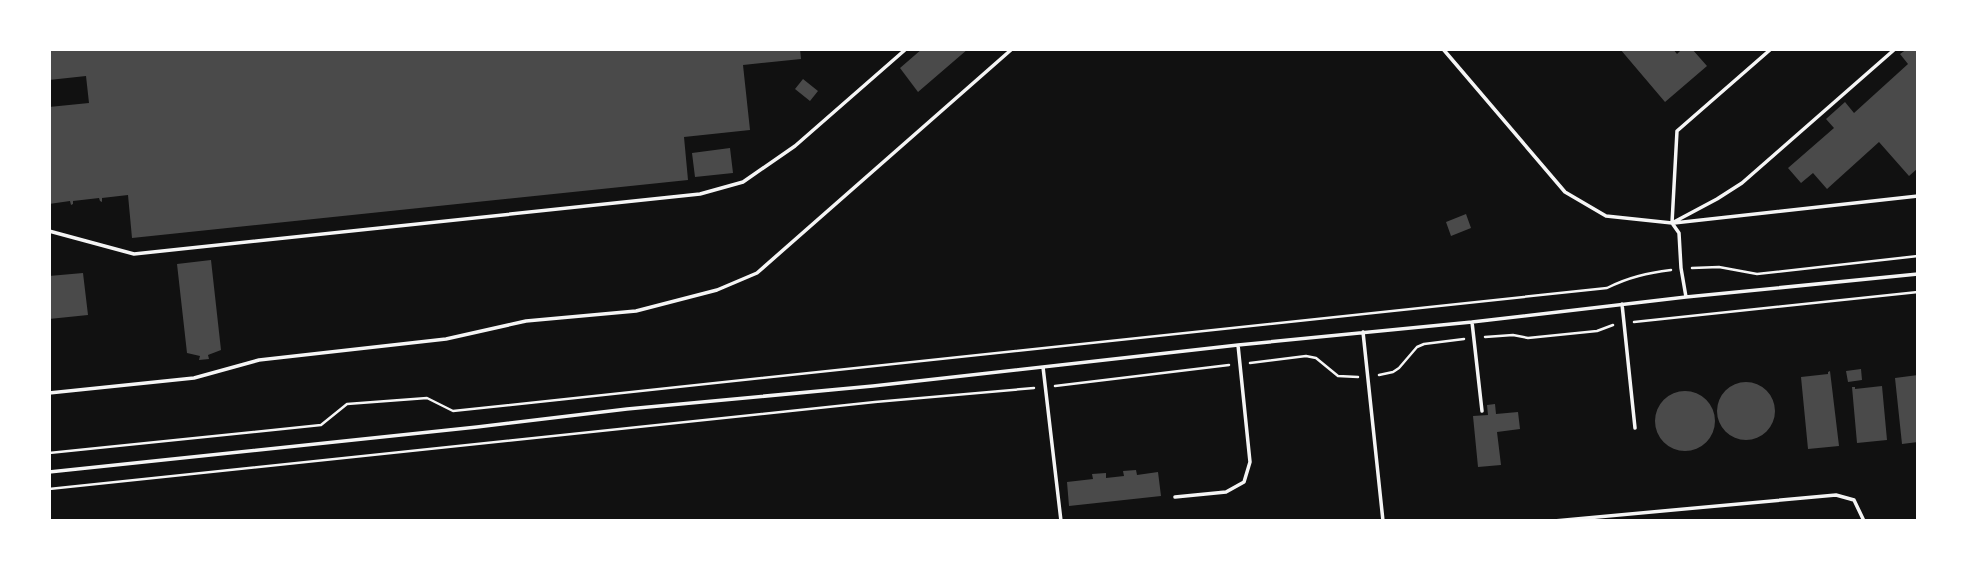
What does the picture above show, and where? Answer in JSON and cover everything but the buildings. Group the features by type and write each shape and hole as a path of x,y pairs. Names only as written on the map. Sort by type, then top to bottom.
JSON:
{"lane":[{"path":"49,231 134,254 700,194 743,181 795,146 906,49"},
{"path":"49,393 194,378 259,360 446,339 526,321 636,310 716,290 757,273 1012,49"},
{"path":"1443,49 1565,192 1606,216 1672,223 1918,196"},
{"path":"1686,297 1679,233 1672,223 1677,131 1770,49"},
{"path":"1672,223 1742,183 1895,49"},
{"path":"49,472 1918,274"},
{"path":"1622,304 1635,428"},
{"path":"1472,322 1482,411"},
{"path":"1363,332 1383,521"},
{"path":"1175,497 1226,492 1244,481 1250,462 1238,345"},
{"path":"1043,366 1061,521"},
{"path":"1554,521 1836,495 1854,500 1864,521"}],"path":[{"path":"49,453 321,425 347,404 427,398 453,411 467,410 1607,288 1642,274 1681,268 1719,267 1757,274 1918,256"},
{"path":"49,489 874,402 1045,387 1306,356 1316,358 1338,376 1369,376 1393,372 1417,346 1424,344 1513,335 1528,338 1597,331 1625,323 1918,292"}]}
